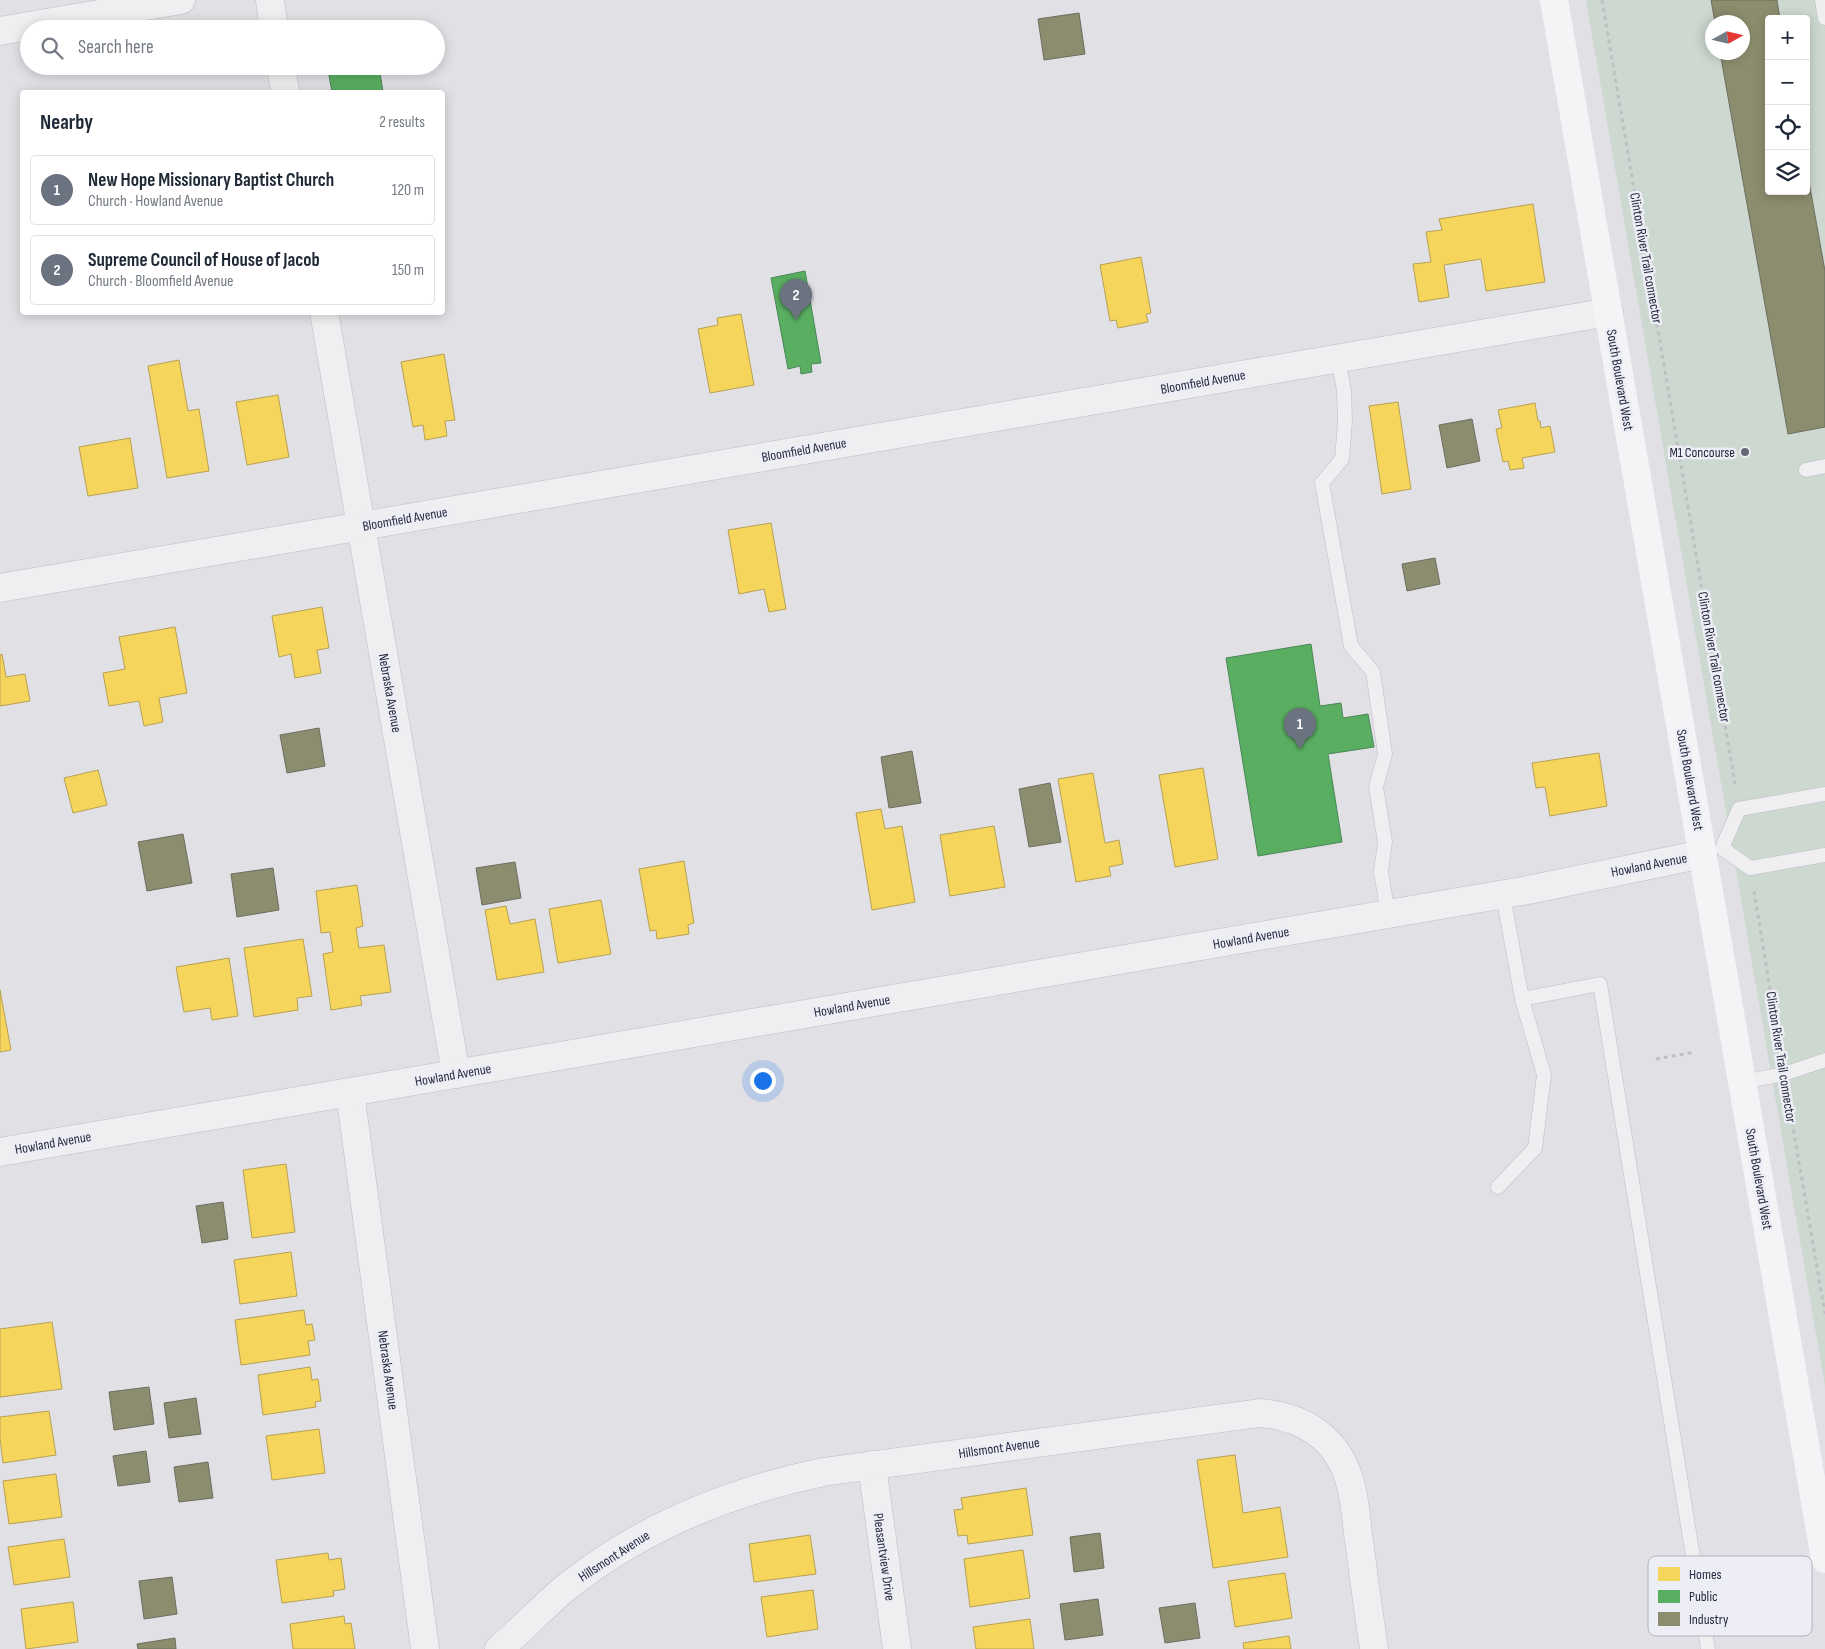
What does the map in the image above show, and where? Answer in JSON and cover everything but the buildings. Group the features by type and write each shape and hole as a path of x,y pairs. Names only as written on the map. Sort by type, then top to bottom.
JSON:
{"street":[{"path":"64,20 181,0"},
{"path":"270,0 273,20"},
{"name":"South Boulevard West","path":"1554,0 1608,312 1712,851 1742,1082 1825,1559"},
{"path":"0,31 20,28"},
{"path":"283,75 286,90"},
{"name":"Bloomfield Avenue","path":"0,588 1608,312"},
{"name":"Nebraska Avenue","path":"325,315 456,1074"},
{"name":"Howland Avenue","path":"0,1152 1503,895 1712,851"},
{"name":"Nebraska Avenue","path":"350,1092 425,1649"},
{"name":"Hillsmont Avenue","path":"499,1649 562,1591 592,1567 638,1538 687,1513 729,1497 789,1479 823,1472 1260,1412 1277,1414 1307,1426 1329,1443 1345,1467 1350,1481 1374,1649"},
{"name":"Pleasantview Drive","path":"872,1466 897,1649"}],"lane":[{"path":"1822,0 1825,18"},
{"path":"1338,358 1344,390 1345,422 1342,459 1322,483 1351,646 1373,672 1385,754 1376,787 1385,842 1381,872 1388,914"},
{"path":"1806,470 1825,466"},
{"path":"1825,794 1739,808 1712,851 1750,868 1825,855"},
{"path":"1498,1187 1536,1148 1544,1075 1522,999 1503,895"},
{"path":"1522,999 1600,984 1693,1556"},
{"path":"1742,1082 1784,1074 1825,1060"},
{"path":"1706,1636 1708,1649"}],"path":[{"name":"Clinton River Trail connector","path":"1602,0 1739,808"},
{"name":"Clinton River Trail connector","path":"1750,868 1825,1314"},
{"path":"1656,1058 1694,1052"}],"shaded area":[{"name":"M1 Concourse","path":"1586,0 1825,0 1825,1386"}],"place":[{"name":"Supreme Council of House of Jacob","path":"796,320"},
{"name":"M1 Concourse","path":"1745,452"},
{"name":"New Hope Missionary Baptist Church","path":"1300,749"}]}
